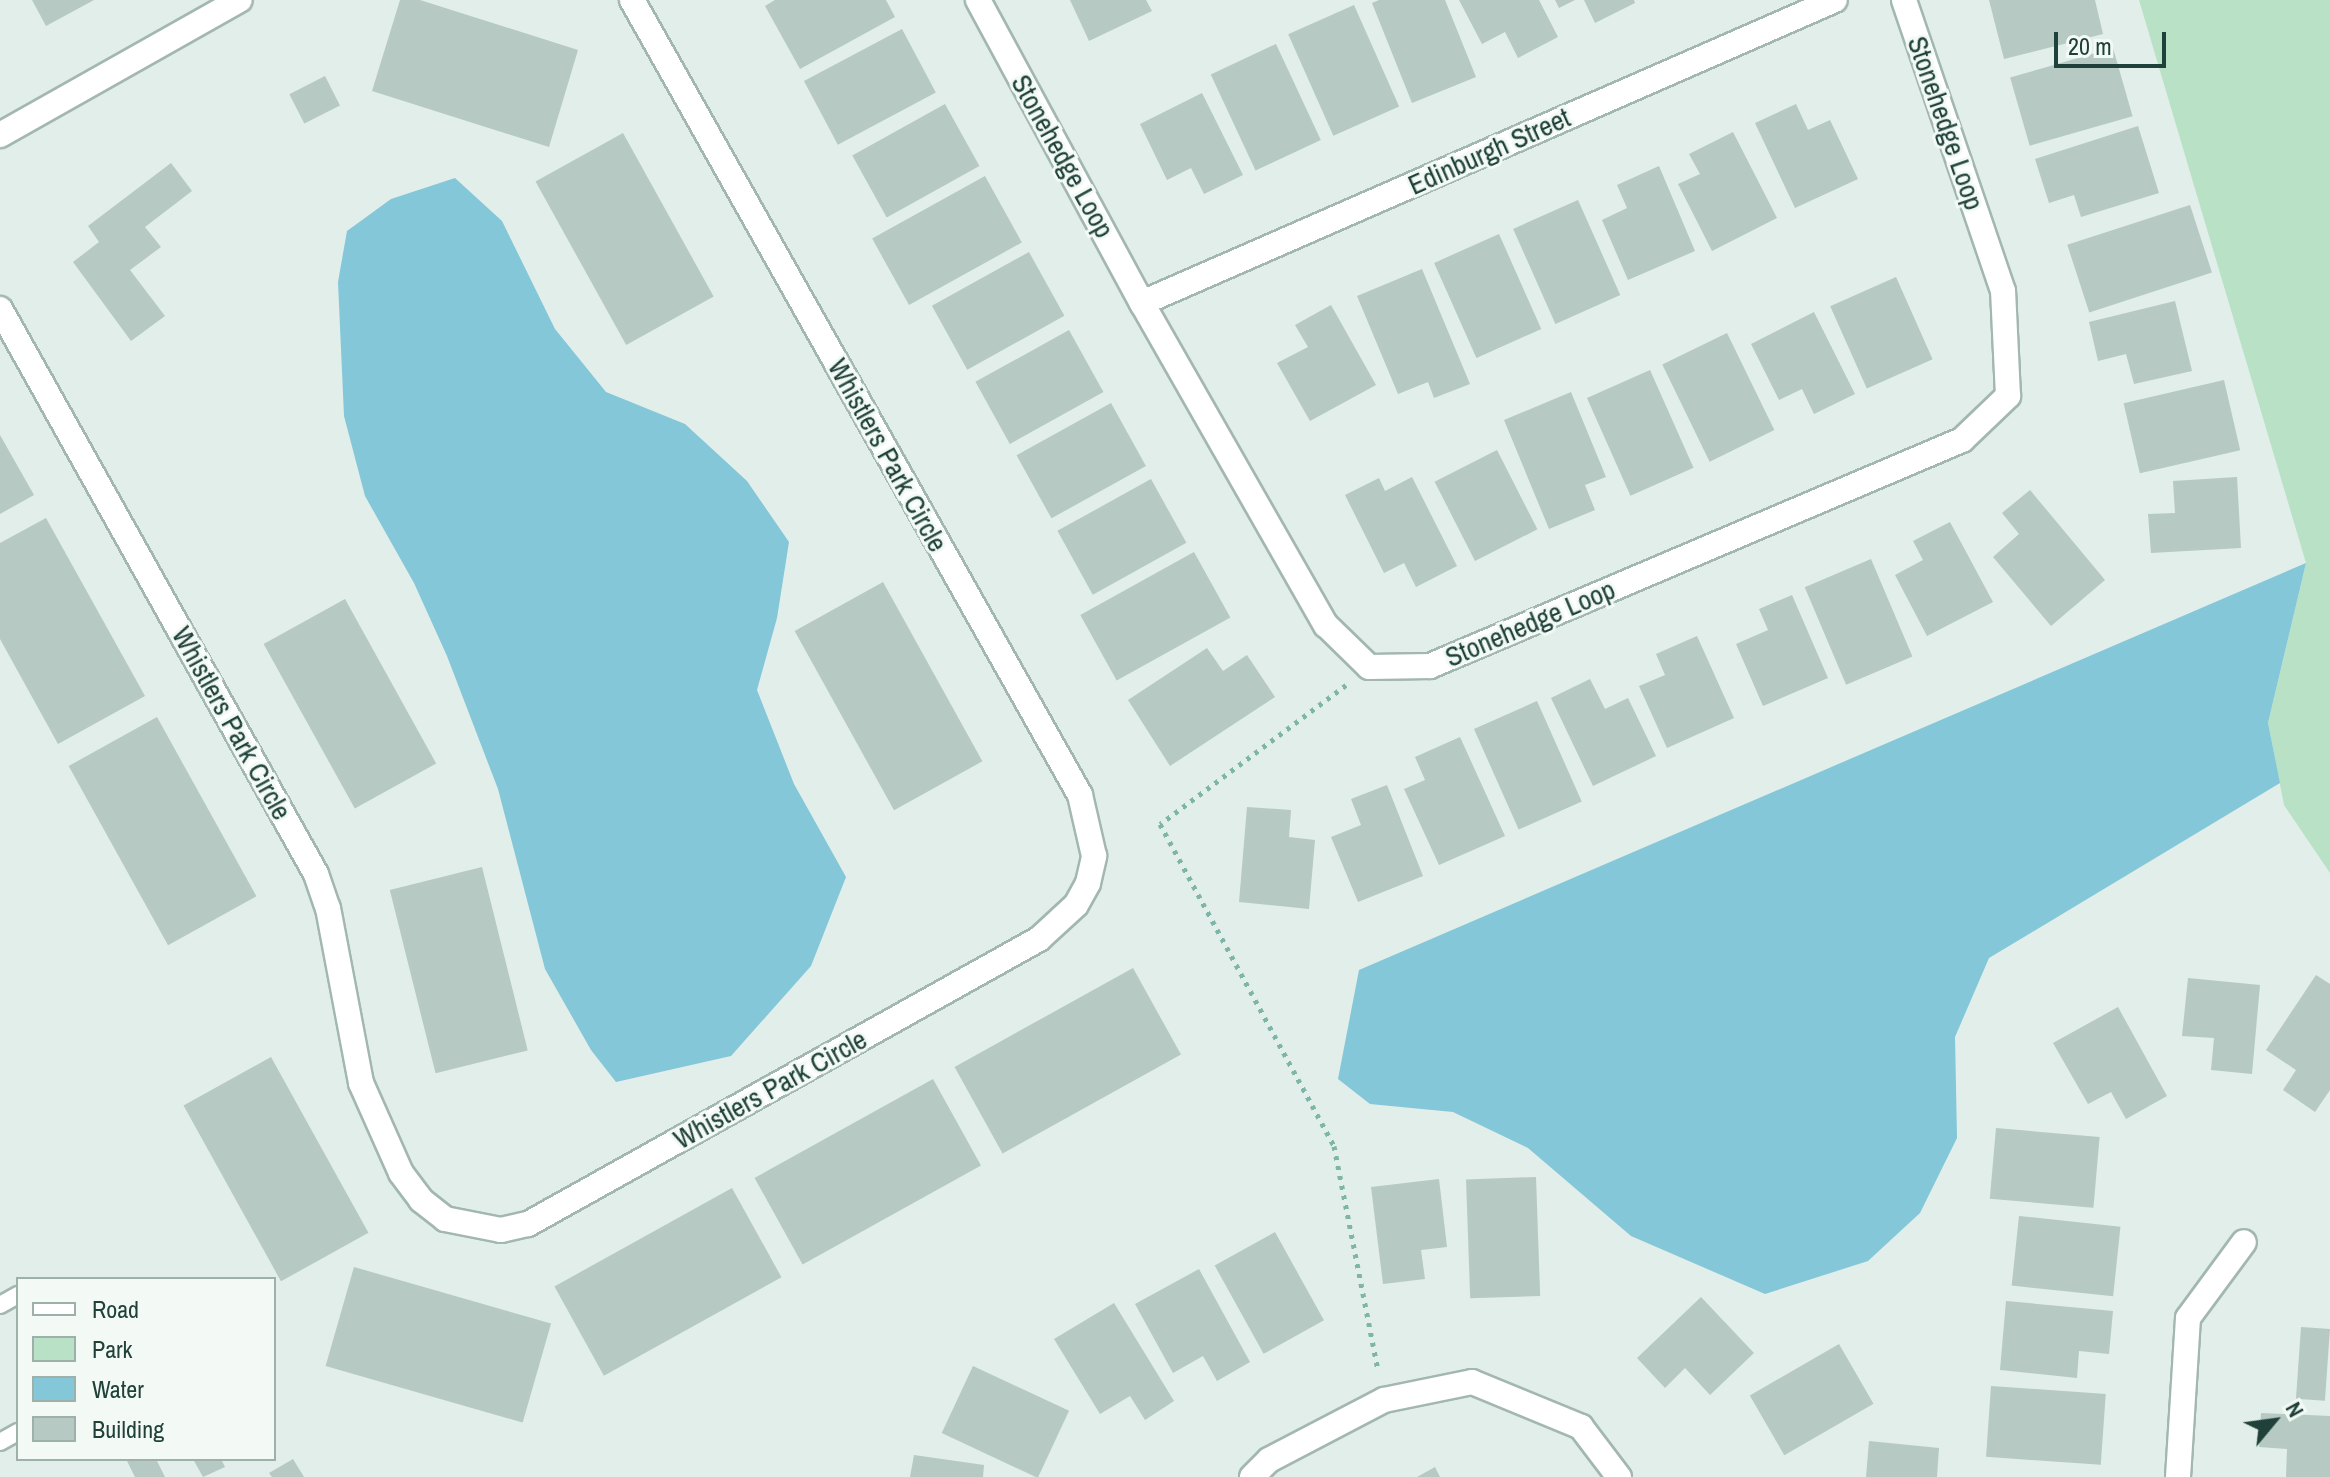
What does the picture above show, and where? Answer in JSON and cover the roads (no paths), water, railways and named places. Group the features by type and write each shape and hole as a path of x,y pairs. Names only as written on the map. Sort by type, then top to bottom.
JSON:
{"street":[{"path":"0,135 240,0"},
{"name":"Whistlers Park Circle","path":"0,309 316,874 328,908 361,1083 401,1173 421,1200 445,1219 501,1230 528,1224 1039,939 1076,905 1088,883 1094,856 1080,795 632,0"},
{"name":"Stonehedge Loop","path":"978,0 1142,303 1326,625 1369,667 1430,666 1445,660 1962,440 2008,396 2003,291 1904,0"},
{"name":"Edinburgh Street","path":"1142,303 1835,0"},
{"path":"2178,1477 2188,1318 2244,1242"},
{"path":"1252,1477 1269,1460 1384,1400 1472,1382 1581,1427 1619,1477"}],"water":[{"path":"455,178 502,221 555,329 606,392 685,424 747,481 789,542 777,618 757,690 794,784 846,877 811,966 731,1056 616,1082 591,1050 545,969 498,789 447,656 414,583 365,496 344,416 338,282 347,231 391,199"},
{"path":"2306,563 2268,723 2280,783 1989,958 1955,1037 1957,1138 1920,1213 1868,1261 1765,1294 1631,1236 1528,1148 1453,1112 1370,1104 1338,1079 1359,970"}]}
